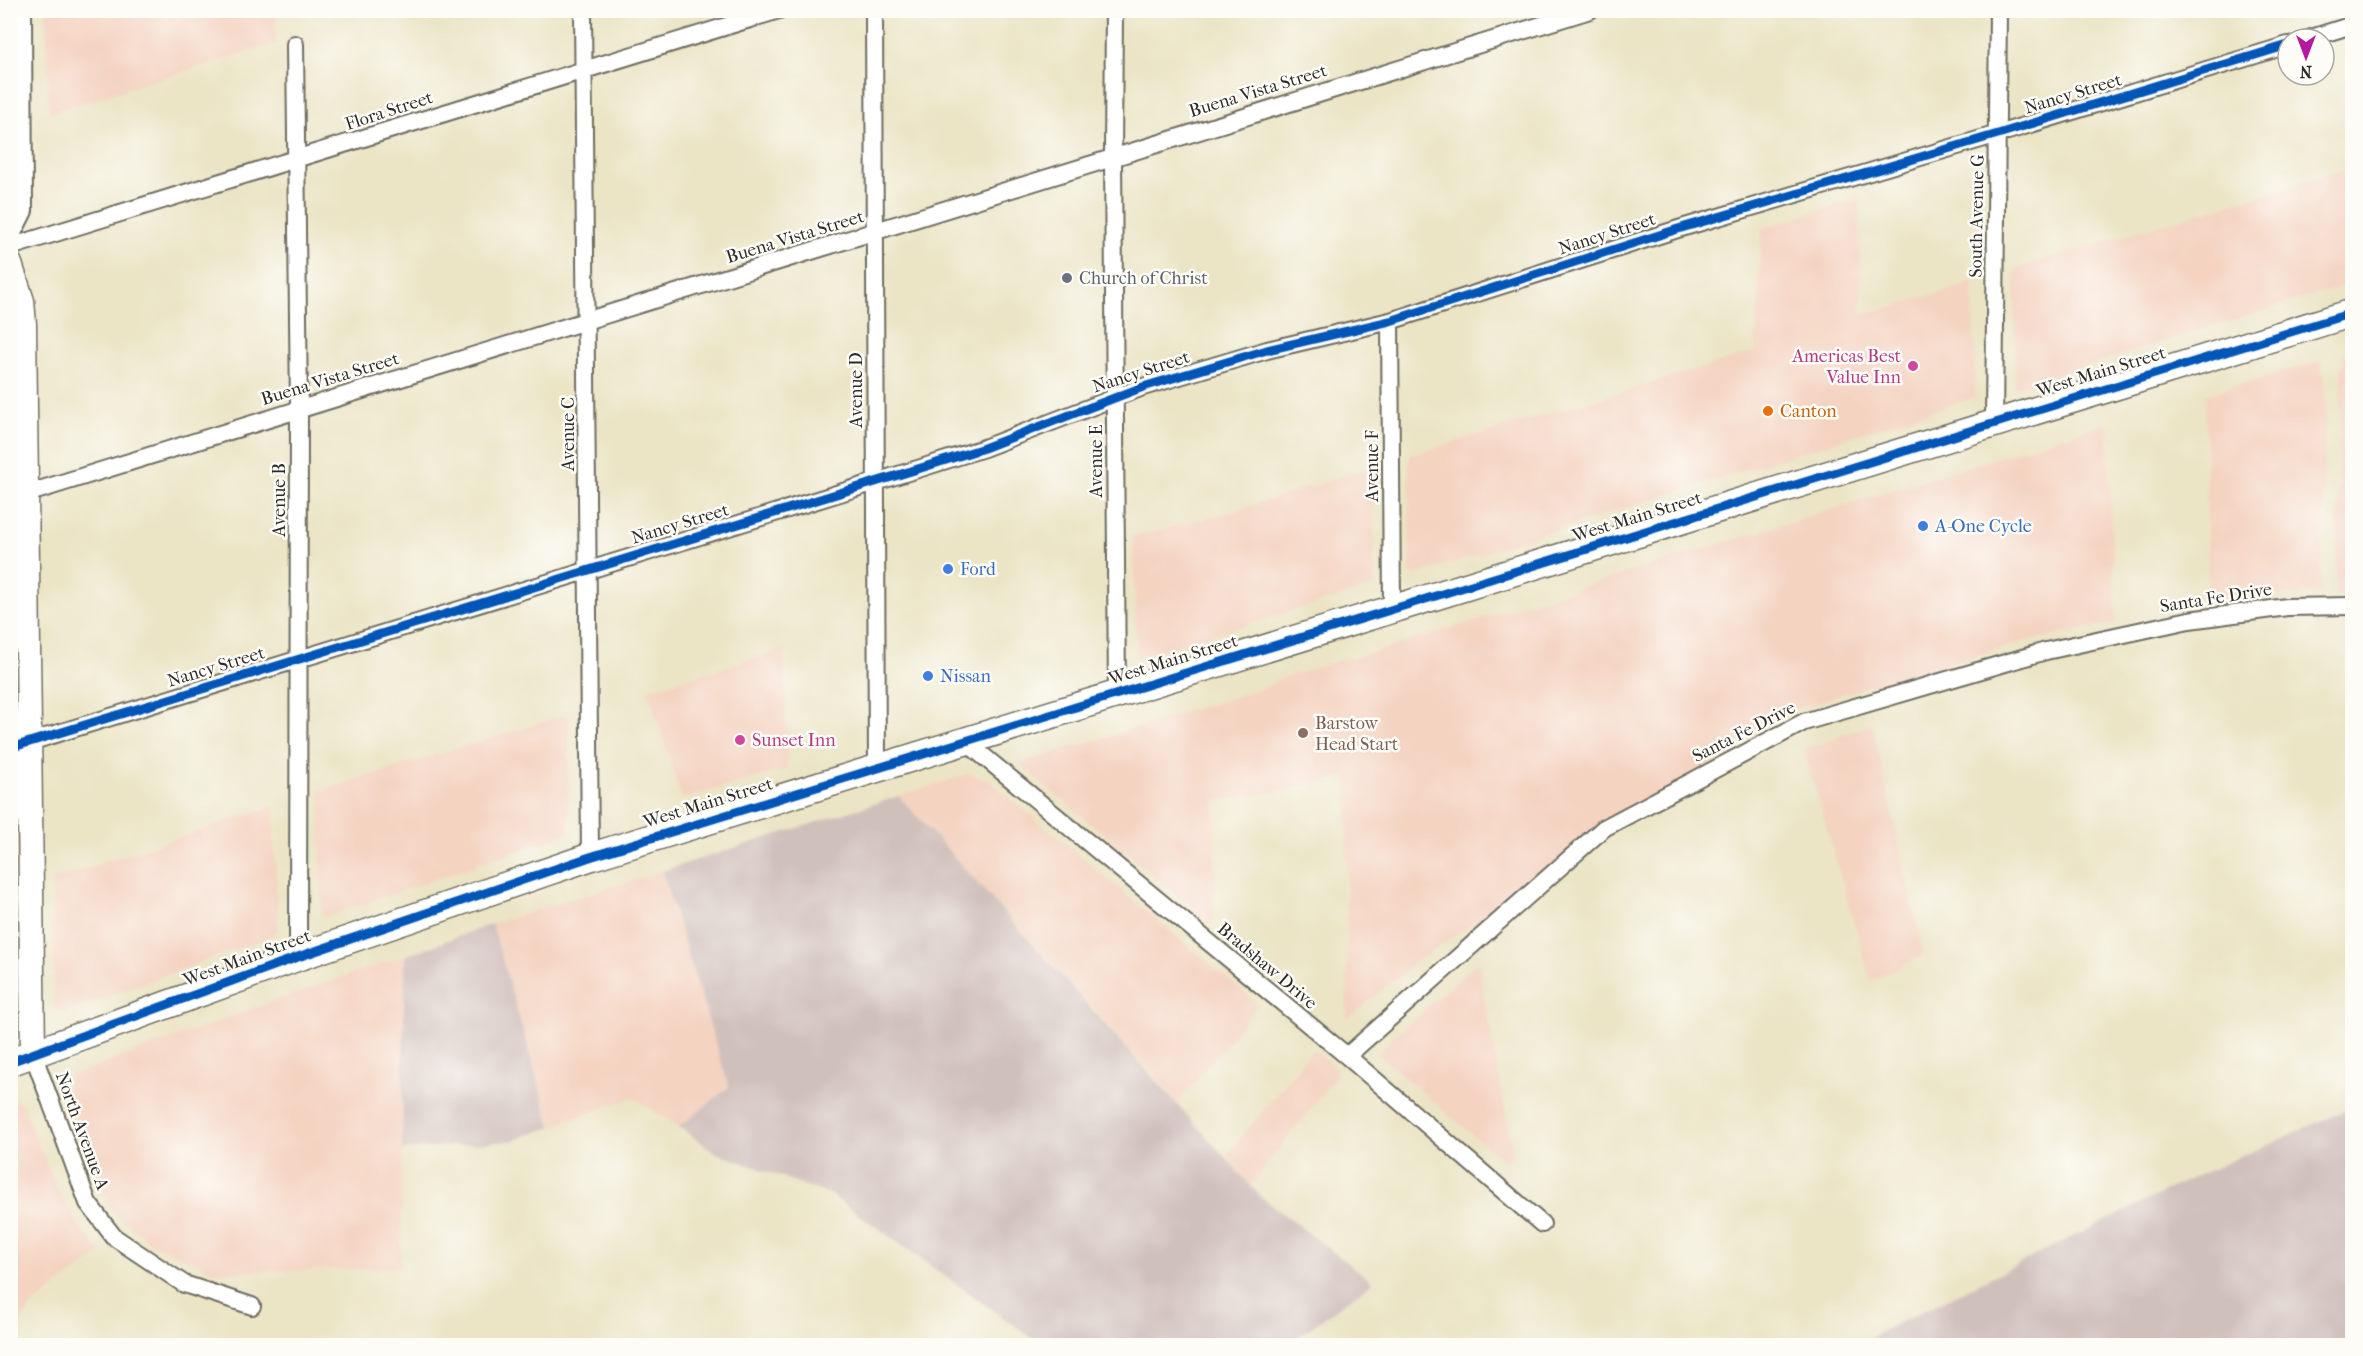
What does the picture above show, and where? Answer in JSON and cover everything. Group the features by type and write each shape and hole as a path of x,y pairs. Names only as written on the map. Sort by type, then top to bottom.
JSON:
{"main road":[{"name":"West Main Street","path":"22,1058 298,957 590,857 2352,313"}],"street":[{"path":"10,239 24,211 23,10"},
{"name":"Avenue C","path":"583,10 590,857"},
{"name":"Flora Street","path":"10,247 779,10"},
{"name":"Avenue D","path":"874,10 877,769"},
{"name":"Avenue E","path":"1114,10 1117,695"},
{"name":"Buena Vista Street","path":"18,496 875,233 1113,156 1590,10"},
{"name":"South Avenue G","path":"1994,422 1998,10"},
{"path":"2336,30 2352,25"},
{"name":"Avenue B","path":"295,44 299,409 298,957"},
{"name":"Nancy Street","path":"20,745 984,448 1115,397 1267,350 1390,321 1678,229 2276,49"},
{"path":"10,264 22,301 24,324 18,496 22,1058"},
{"name":"Avenue F","path":"1390,321 1392,610"},
{"name":"Santa Fe Drive","path":"1347,1056 1604,828 1804,722 2046,651 2189,620 2287,607 2352,606"},
{"name":"Bradshaw Drive","path":"965,741 1347,1056 1542,1224"},
{"name":"North Avenue A","path":"22,1058 88,1203 114,1237 184,1284 252,1306"}],"shaded area":[{"path":"46,11 276,11 276,43 49,113"},
{"path":"2352,167 2352,283 2015,388 2015,269"},
{"path":"1860,198 1861,316 1967,285 1973,281 1975,397 1415,575 1410,573 1409,460 1411,455 1755,352 1762,228"},
{"path":"2352,351 2352,594 2335,595 2342,354"},
{"path":"2320,361 2326,387 2321,592 2208,601 2205,395"},
{"path":"2107,423 2116,623 2027,641 1885,681 1785,713 1762,723 1761,730 1417,961 1347,1019 1347,776 1260,795 1215,801 1214,920 1208,921 1019,764 1257,690 1269,686 1276,680 1347,658 1352,659"},
{"path":"1373,467 1375,586 1137,658 1133,537 1230,512"},
{"path":"785,649 787,769 682,799 648,690"},
{"path":"565,715 569,718 569,833 325,917 322,913 320,791"},
{"path":"1872,724 1924,955 1871,981 1804,750"},
{"path":"969,774 991,782 1258,1004 1178,1103 899,796"},
{"path":"899,796 1261,1197 1373,1282 1287,1345 1042,1345 831,1195 716,1153 679,1127 729,1087 662,871"},
{"path":"273,806 278,929 272,936 60,1014 54,1009 52,880"},
{"path":"662,871 729,1088 679,1127 632,1097 551,1127 492,924"},
{"path":"492,924 551,1127 511,1141 402,1150 405,956"},
{"path":"405,956 401,1268 216,1272 150,1243 111,1209 92,1169 66,1090 71,1076 276,1000"},
{"path":"1478,962 1513,1154 1505,1162 1376,1053"},
{"path":"1313,1049 1335,1068 1336,1076 1251,1185 1226,1156"},
{"path":"11,1098 23,1106 56,1186 79,1226 101,1253 31,1306 11,1339"},
{"path":"2352,1107 2352,1345 1860,1345 1884,1330 2188,1180"}],"cycle path":[{"path":"10,748 984,448 1143,387 1267,350 1390,321 1678,229 2276,49"},
{"path":"10,1062 298,957 590,857 2352,313"}],"place":[{"name":"Church of Christ","path":"1067,278"},
{"name":"Americas Best Value Inn","path":"1913,366"},
{"name":"Canton","path":"1768,411"},
{"name":"A-One Cycle","path":"1923,526"},
{"name":"Ford","path":"948,569"},
{"name":"Nissan","path":"928,676"},
{"name":"Barstow Head Start","path":"1303,733"},
{"name":"Sunset Inn","path":"740,740"}]}
